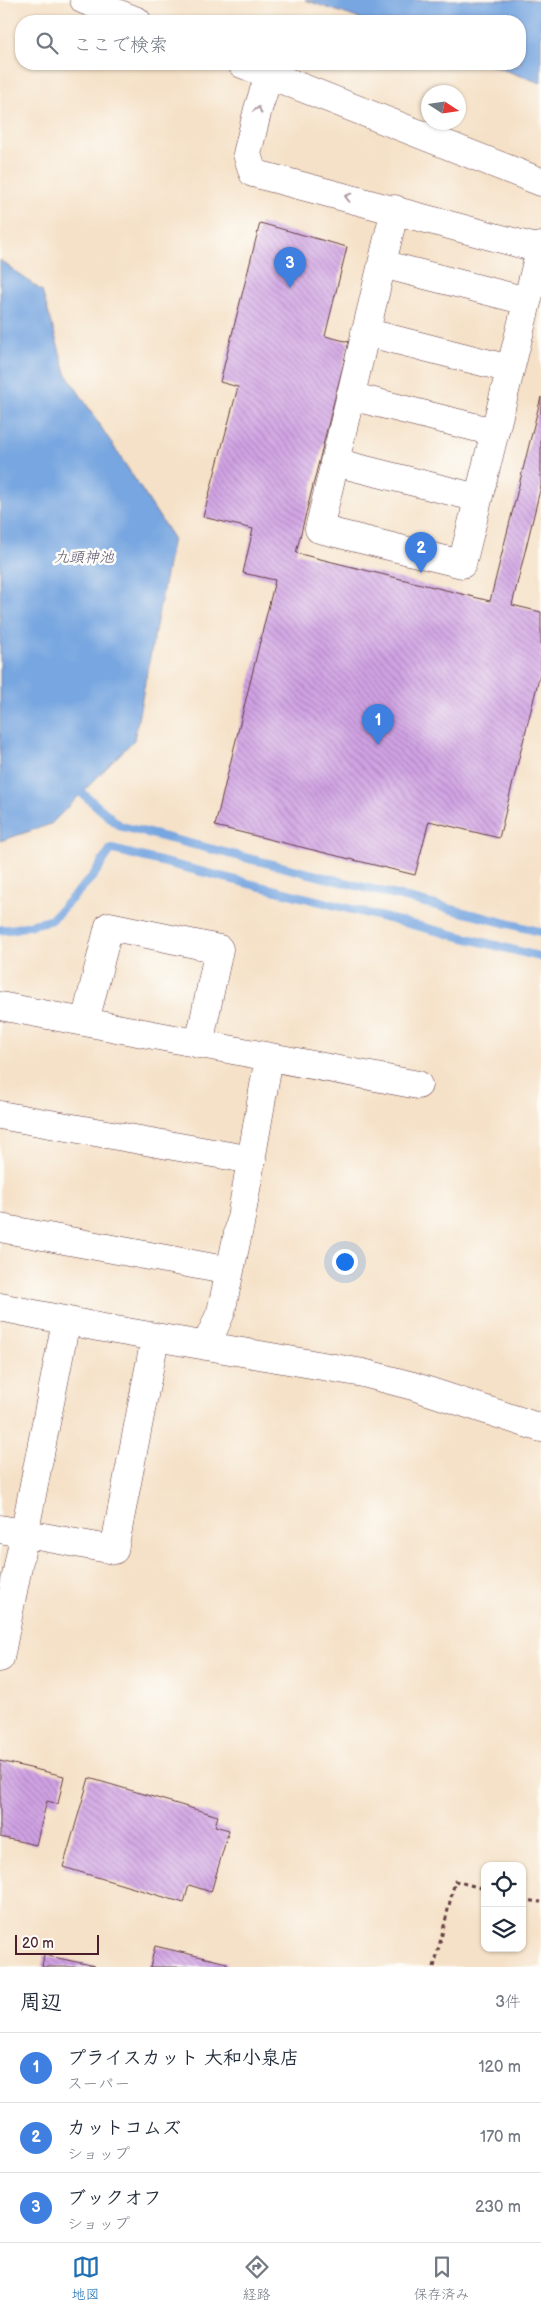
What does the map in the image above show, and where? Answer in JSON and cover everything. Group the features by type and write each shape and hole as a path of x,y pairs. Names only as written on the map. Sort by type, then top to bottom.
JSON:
{"street":[{"path":"84,0 121,15"},
{"path":"257,70 541,182"},
{"path":"269,75 247,154 253,173 395,209 541,247 462,564 319,529 395,209"},
{"path":"382,264 527,302"},
{"path":"365,332 510,369"},
{"path":"350,396 494,432"},
{"path":"334,462 478,498"},
{"path":"85,1022 109,926 219,949 199,1044"},
{"path":"0,1006 418,1085"},
{"path":"206,1346 221,1312 230,1271 252,1160 269,1057"},
{"path":"0,1115 252,1160"},
{"path":"0,1228 230,1271"},
{"path":"0,1307 155,1338 371,1376 413,1386 541,1428"},
{"path":"0,1658 12,1532 66,1321"},
{"path":"12,1532 114,1550 155,1338"}],"path":[{"path":"434,1967 455,1881 481,1888"},
{"path":"526,1900 541,1902"}],"water":[{"path":"305,0 535,0 541,2 541,83 504,70 526,70 526,15 349,15"},
{"name":"九頭神池","path":"0,260 42,291 66,373 173,538 134,740 51,824 0,841"}],"building":[{"path":"260,223 347,247 325,336 349,342 296,553 490,601 541,397 541,486 512,605 541,612 541,670 499,838 429,821 415,875 215,826 275,580 243,573 253,529 203,517 238,387 220,382"},
{"path":"0,1761 64,1776 58,1804 47,1801 36,1845 0,1837"},
{"path":"89,1778 218,1816 215,1826 229,1830 211,1892 189,1885 184,1903 63,1867"},
{"path":"155,1946 227,1963 226,1967 150,1967"},
{"path":"44,1955 95,1966 95,1967 42,1967"}],"waterway":[{"path":"82,793 120,826 541,932"},
{"path":"0,930 14,929 51,920 93,876 111,849 541,957"}],"place":[{"name":"ブックオフ","path":"290,288"},
{"name":"カットコムズ","path":"421,573"},
{"name":"プライスカット 大和小泉店","path":"378,745"}]}
